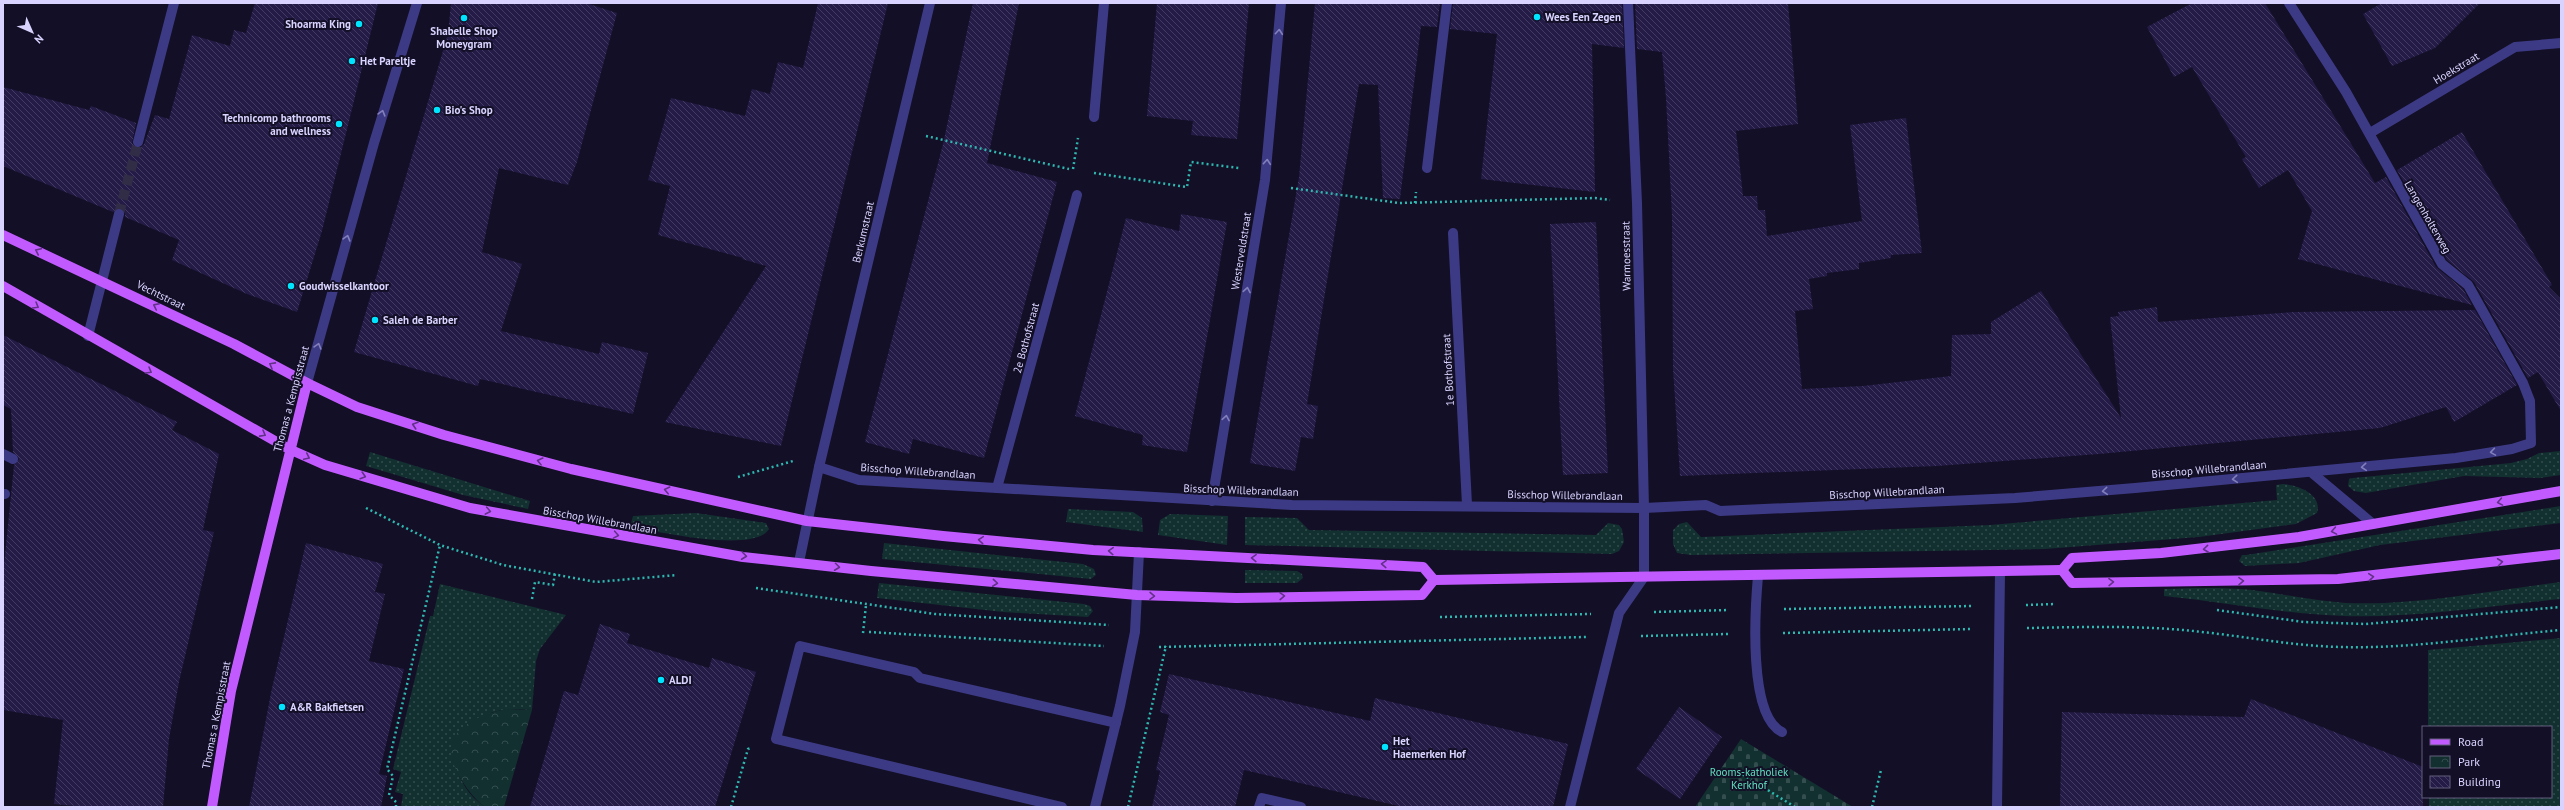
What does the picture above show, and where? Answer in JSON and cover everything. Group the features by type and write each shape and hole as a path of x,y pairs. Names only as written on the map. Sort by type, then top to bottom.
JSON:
{"main road":[{"name":"Vechtstraat","path":"3,235 234,344 306,383"},
{"path":"3,286 88,336 290,448"},
{"name":"Thomas a Kempisstraat","path":"212,807 231,691 306,383"},
{"path":"306,383 357,407 444,435 521,456 705,499 807,520 943,536 1139,552 1423,567 1434,580 2062,570 2072,558 2161,553 2239,545 2373,524 2561,491"},
{"name":"Bisschop Willebrandlaan","path":"290,448 325,465 470,508 715,552 878,572 1137,595 1236,598 1422,595 1434,580"},
{"path":"2062,570 2072,583 2338,579 2561,554"}],"street":[{"path":"138,142 174,3"},
{"name":"Thomas a Kempisstraat","path":"306,383 374,143 417,3"},
{"name":"Berkumstraat","path":"799,562 819,467 930,3"},
{"path":"1094,117 1104,3"},
{"name":"Westerveldstraat","path":"1212,501 1266,180 1281,3"},
{"path":"1426,168 1447,3"},
{"name":"Warmoesstraat","path":"1628,3 1637,203 1644,508 1644,577"},
{"name":"Langenholterweg","path":"2289,3 2370,133 2390,175 2442,264 2468,285 2523,382 2530,401 2531,443"},
{"name":"Hoekstraat","path":"2370,133 2515,47 2561,43"},
{"name":"2e Bothofstraat","path":"997,488 1077,195"},
{"path":"88,336 119,214"},
{"name":"1e Bothofstraat","path":"1453,233 1467,505"},
{"name":"Bisschop Willebrandlaan","path":"819,467 859,480 1212,501 1292,504 1644,508 1706,505 1720,511 2015,498 2456,458 2512,449 2531,443"},
{"path":"3,454 13,459"},
{"path":"2311,472 2373,524"},
{"path":"1095,807 1116,723 1132,648 1135,624 1139,552"},
{"path":"1997,807 2000,572"},
{"path":"1758,576 1755,633 1762,705 1770,723 1782,732"},
{"path":"1570,807 1619,613 1644,577"},
{"path":"1062,807 776,739 800,646 914,672 920,678 1116,723"},
{"path":"1259,807 1262,798 1301,807"}],"path":[{"path":"1077,195 1071,185 1079,128 1094,117"},
{"path":"705,499 719,482 792,461 819,467"},
{"path":"396,807 396,802 389,795 392,776 386,769 440,545"},
{"path":"532,599 535,582 552,585 555,574"},
{"path":"863,632 1132,648 1166,646 2000,628 2164,628 2258,638 2297,646 2378,648 2561,630"},
{"path":"1128,807 1166,646"},
{"path":"731,807 748,749 776,739"},
{"path":"1734,769 1795,807"},
{"path":"1872,807 1881,770"}],"green space":[{"path":"2561,451 2561,475 2540,478 2464,476 2366,493 2354,491 2348,486 2349,479 2353,478 2511,463 2527,459 2539,453"},
{"path":"370,452 530,501 528,509 463,495 366,466"},
{"path":"2283,484 2295,486 2313,496 2318,506 2317,513 2296,524 2199,537 2045,549 1691,555 1677,553 1673,544 1673,530 1679,524 1687,522 1701,537 1990,525 2277,500 2276,485"},
{"path":"2561,506 2561,523 2380,545 2299,563 2245,566 2239,561 2242,555"},
{"path":"1068,509 1133,512 1142,518 1143,532 1066,522"},
{"path":"696,513 766,523 769,529 760,536 745,540 726,540 704,539 630,527 633,516"},
{"path":"1170,514 1228,516 1227,545 1158,535 1160,520"},
{"path":"1245,517 1297,518 1309,530 1596,535 1608,523 1619,525 1622,529 1624,542 1619,551 1612,554 1245,545"},
{"path":"884,543 1083,564 1094,569 1096,575 1091,579 882,559"},
{"path":"1245,570 1297,571 1302,574 1303,578 1297,583 1245,583"},
{"path":"2561,582 2561,599 2452,611 2371,616 2299,613 2164,596 2164,589 2230,588 2334,602 2372,603 2454,597"},
{"path":"879,583 1084,604 1090,606 1093,611 1088,617 1003,612 877,598"},
{"path":"440,584 566,615 540,649 536,661 532,710 504,710 485,716 477,722 451,749 458,774 466,789 485,807 401,807 403,794 395,792 401,772 393,769 430,616 433,616"},
{"path":"2561,638 2561,807 2429,807 2429,798 2552,798 2552,726 2428,726 2428,650"},
{"path":"506,709 532,710 504,807 485,807 471,794 458,774 451,754 451,744 460,730 471,721"},
{"name":"Rooms-katholiek Kerkhof","path":"1741,739 1853,807 1695,807"}],"building":[{"path":"255,3 378,3 322,231 297,312 247,294 172,260 179,240 125,217 125,212 121,208 113,212 3,166 3,87 89,110 91,106 136,123 132,143 136,148 140,148 144,144 155,115 169,119 192,35 230,46 234,30 246,33"},
{"path":"451,3 586,3 617,13 577,162 568,185 499,168 482,252 522,264 501,331 599,354 602,342 648,353 633,414 480,379 478,386 354,352 448,34"},
{"path":"818,3 888,3 781,446 665,422 766,266 742,259 743,258 658,235 670,186 648,180 671,98 745,116 752,89 770,94 778,62 803,68"},
{"path":"973,3 1019,3 987,163 1057,182 984,458 913,439 909,454 865,442 943,144"},
{"path":"1157,3 1249,3 1237,139 1191,135 1193,121 1147,116"},
{"path":"1315,3 1440,3 1437,27 1421,26 1400,199 1383,198 1378,85 1359,84 1307,404 1318,406 1313,439 1301,437 1295,471 1250,463 1299,177"},
{"path":"1453,3 1622,3 1624,48 1592,44 1595,192 1481,179 1497,34 1450,29"},
{"path":"1635,3 1788,3 1798,124 1736,131 1743,196 1757,196 1758,210 1765,210 1767,236 1862,221 1850,125 1906,118 1922,253 1891,255 1891,258 1859,263 1859,269 1827,273 1827,276 1809,279 1813,309 1795,311 1802,389 1863,386 1951,376 1952,335 1991,334 1991,322 2041,291 2121,418 2110,317 2119,316 2118,312 2157,307 2158,322 2294,312 2475,310 2517,385 2454,422 2446,407 2380,428 2099,454 1937,466 1680,476 1673,369 1672,215 1662,52 1637,49"},
{"path":"2192,3 2265,3 2375,183 2386,177 2436,267 2463,289 2472,305 2298,259 2312,211 2288,170 2259,188 2242,159 2246,157 2192,67 2174,77 2147,27"},
{"path":"2382,3 2480,3 2435,48 2392,66 2363,14"},
{"path":"2462,132 2552,285 2549,287 2561,299 2561,411 2538,372 2528,378 2474,282 2447,260 2397,170"},
{"path":"1181,214 1227,222 1187,452 1142,445 1143,435 1075,416 1126,218 1179,231"},
{"path":"1596,222 1608,473 1563,475 1550,224"},
{"path":"3,335 177,422 172,430 219,454 203,530 214,532 179,682 169,739 163,807 86,807 54,804 63,720 3,710 3,575 14,465 19,459 13,452 11,409 3,405"},
{"path":"306,543 383,564 375,592 385,594 369,661 404,669 379,774 387,776 381,807 249,807 272,688"},
{"path":"600,624 630,634 627,643 709,668 712,658 756,672 715,807 530,807 564,691 578,695"},
{"name":"Het Haemerken Hof","path":"1169,674 1370,721 1375,698 1568,744 1553,807 1403,807 1244,770 1235,807 1152,807 1160,771 1156,770 1169,715 1160,712"},
{"path":"2251,699 2422,767 2423,807 2060,807 2062,712 2244,717"},
{"path":"1679,707 1722,737 1680,799 1636,769"}],"tunnel":[{"path":"119,214 138,142"}],"place":[{"name":"Wees Een Zegen","path":"1537,17"},
{"name":"Shabelle Shop Moneygram","path":"464,18"},
{"name":"Shoarma King","path":"359,24"},
{"name":"Het Pareltje","path":"352,61"},
{"name":"Bio's Shop","path":"437,110"},
{"name":"Technicomp bathrooms and wellness","path":"339,124"},
{"name":"Goudwisselkantoor","path":"291,286"},
{"name":"Saleh de Barber","path":"375,320"},
{"name":"ALDI","path":"661,680"},
{"name":"A&R Bakfietsen","path":"282,707"},
{"name":"Het Haemerken Hof","path":"1385,747"}]}
